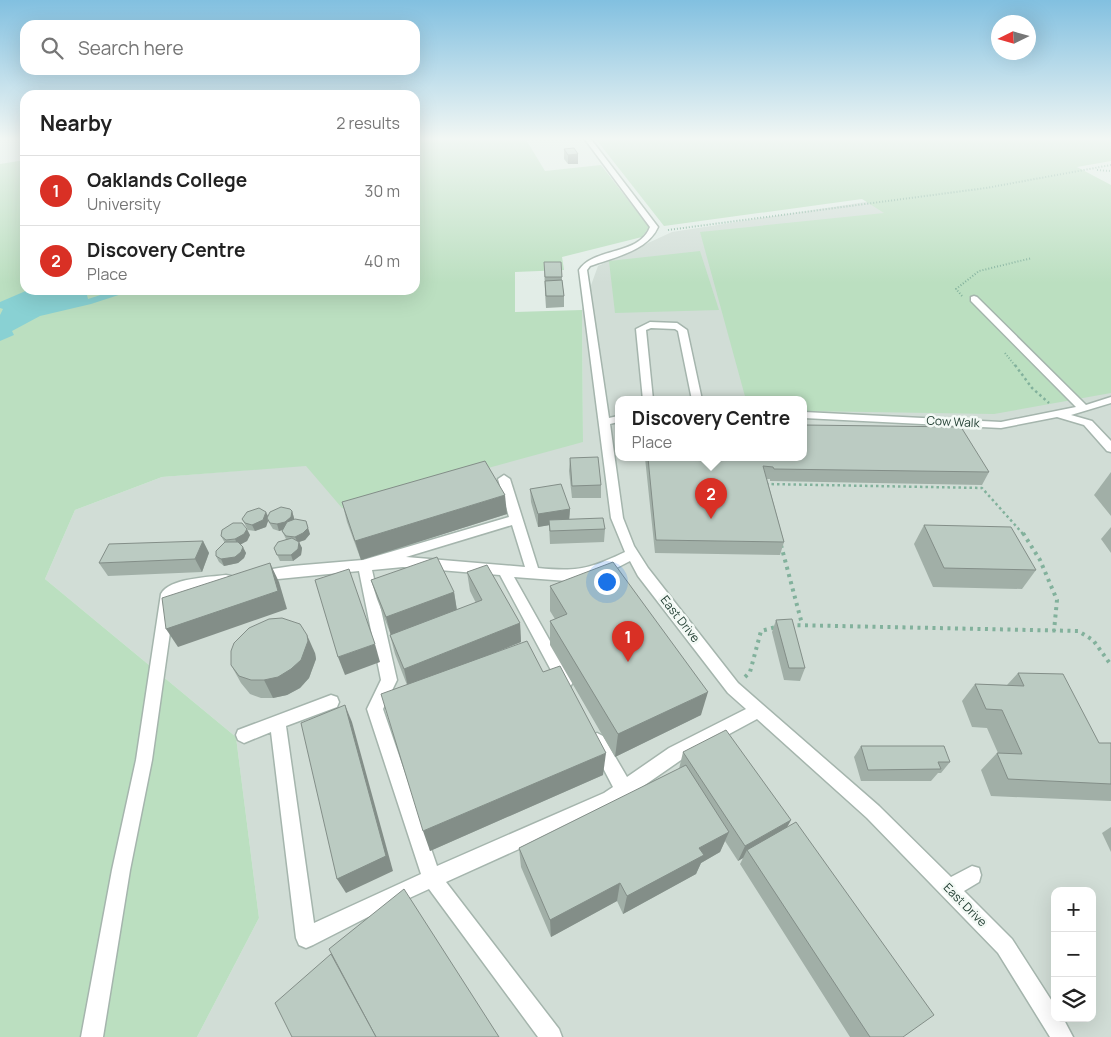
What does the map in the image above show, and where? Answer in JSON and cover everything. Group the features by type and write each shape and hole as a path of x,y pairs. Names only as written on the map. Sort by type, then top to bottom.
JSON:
{"lane":[{"name":"East Drive","path":"623,186 654,227 654,231 647,240 587,264 584,270 611,420 617,518 632,554 643,572 733,688 873,812 1005,946 1062,1037"},
{"path":"974,299 1084,409"},
{"path":"648,396 641,329 650,325 677,326 682,330 697,396"},
{"name":"Cow Walk","path":"807,415 1001,425 1084,409 1106,401"},
{"path":"1056,414 1088,423 1111,448"},
{"path":"504,479 533,573"},
{"path":"364,565 516,519"},
{"path":"92,1037 121,870 144,760 168,594 180,587 292,570 403,562 567,576 598,572 632,554"},
{"path":"364,565 389,680 375,709 432,878 551,1037"},
{"path":"505,572 571,694"},
{"path":"244,735 331,702"},
{"path":"278,723 306,938 359,911 610,799 675,754 758,711"},
{"path":"590,728 624,789"},
{"path":"949,889 972,875"}],"path":[{"path":"676,229 995,186"},
{"path":"768,493 765,482 982,488 1024,535 1040,560 1057,600 1054,630"},
{"path":"780,540 802,624"},
{"path":"733,688 750,672 761,630 802,624 1078,631 1087,634 1100,648 1111,665"}],"shaded area":[{"path":"965,186 1111,187 1111,1037 197,1037 259,918 236,737 45,579 75,510 162,477 583,442 582,310 598,266 672,232"}],"green space":[{"path":"0,186 20,186 20,295 420,295 420,186 618,186 649,227 642,237 562,257 564,270 515,272 515,312 582,310 583,442 342,508 306,466 162,477 75,510 45,579 236,737 259,918 197,1037 0,1037"},
{"path":"633,186 1111,186 1111,393 994,414 807,411 807,396 745,396 700,232 884,213 862,199 664,226"},
{"path":"700,251 719,310 615,313 609,261"}],"water":[{"path":"20,293 20,295 87,295 88,299 100,295 119,295 91,304 40,316 12,331 14,335 0,341 0,315 3,309 0,308 0,302"}],"building":[{"path":"544,262 561,262 562,277 545,277"},
{"path":"562,280 564,296 546,296 545,281"},
{"path":"807,425 961,427 989,472 774,469 773,467 763,466 784,542 656,540 648,461 807,461"},
{"path":"598,457 601,485 572,486 570,458"},
{"path":"485,461 505,495 355,541 342,502"},
{"path":"561,484 570,509 538,514 530,489"},
{"path":"281,507 292,511 291,517 285,522 270,523 267,518 270,512"},
{"path":"259,508 266,512 263,520 252,525 245,523 242,519 247,512"},
{"path":"603,518 605,529 550,531 549,520"},
{"path":"295,519 306,521 308,528 295,537 286,536 282,531 287,522"},
{"path":"233,523 242,523 247,529 244,534 235,539 226,540 221,536 222,530"},
{"path":"924,525 1011,527 1036,570 944,568"},
{"path":"292,538 299,542 298,549 291,555 277,555 274,548 278,542"},
{"path":"203,541 195,559 99,563 109,544"},
{"path":"225,542 238,542 243,547 241,552 235,557 221,559 216,556 216,551"},
{"path":"437,557 454,592 386,617 371,580"},
{"path":"613,562 708,692 618,734 550,621 567,614 550,586"},
{"path":"270,563 278,591 166,629 162,598"},
{"path":"487,565 520,623 404,669 390,635 482,600 467,572"},
{"path":"349,569 375,644 338,657 315,580"},
{"path":"282,618 300,624 307,635 308,641 301,660 278,677 251,680 239,676 231,665 231,651 234,643 249,628 269,619"},
{"path":"792,619 805,668 789,668 776,620"},
{"path":"527,641 543,672 560,666 606,753 423,831 381,694"},
{"path":"1018,673 1063,674 1099,743 1111,743 1111,784 1008,779 997,753 1022,754 1002,710 986,709 975,684 1024,686"},
{"path":"345,705 386,856 337,879 301,723"},
{"path":"726,730 791,820 745,846 683,752"},
{"path":"861,746 944,746 950,762 938,762 941,769 868,770"},
{"path":"686,765 729,832 699,848 704,855 627,896 620,883 550,920 519,848"},
{"path":"796,822 934,1015 903,1037 870,1037 747,850"},
{"path":"404,889 499,1037 376,1037 329,949"},
{"path":"331,954 376,1037 292,1037 275,1003"}],"place":[{"name":"Discovery Centre","path":"711,519"},
{"name":"Oaklands College","path":"628,662"}]}
